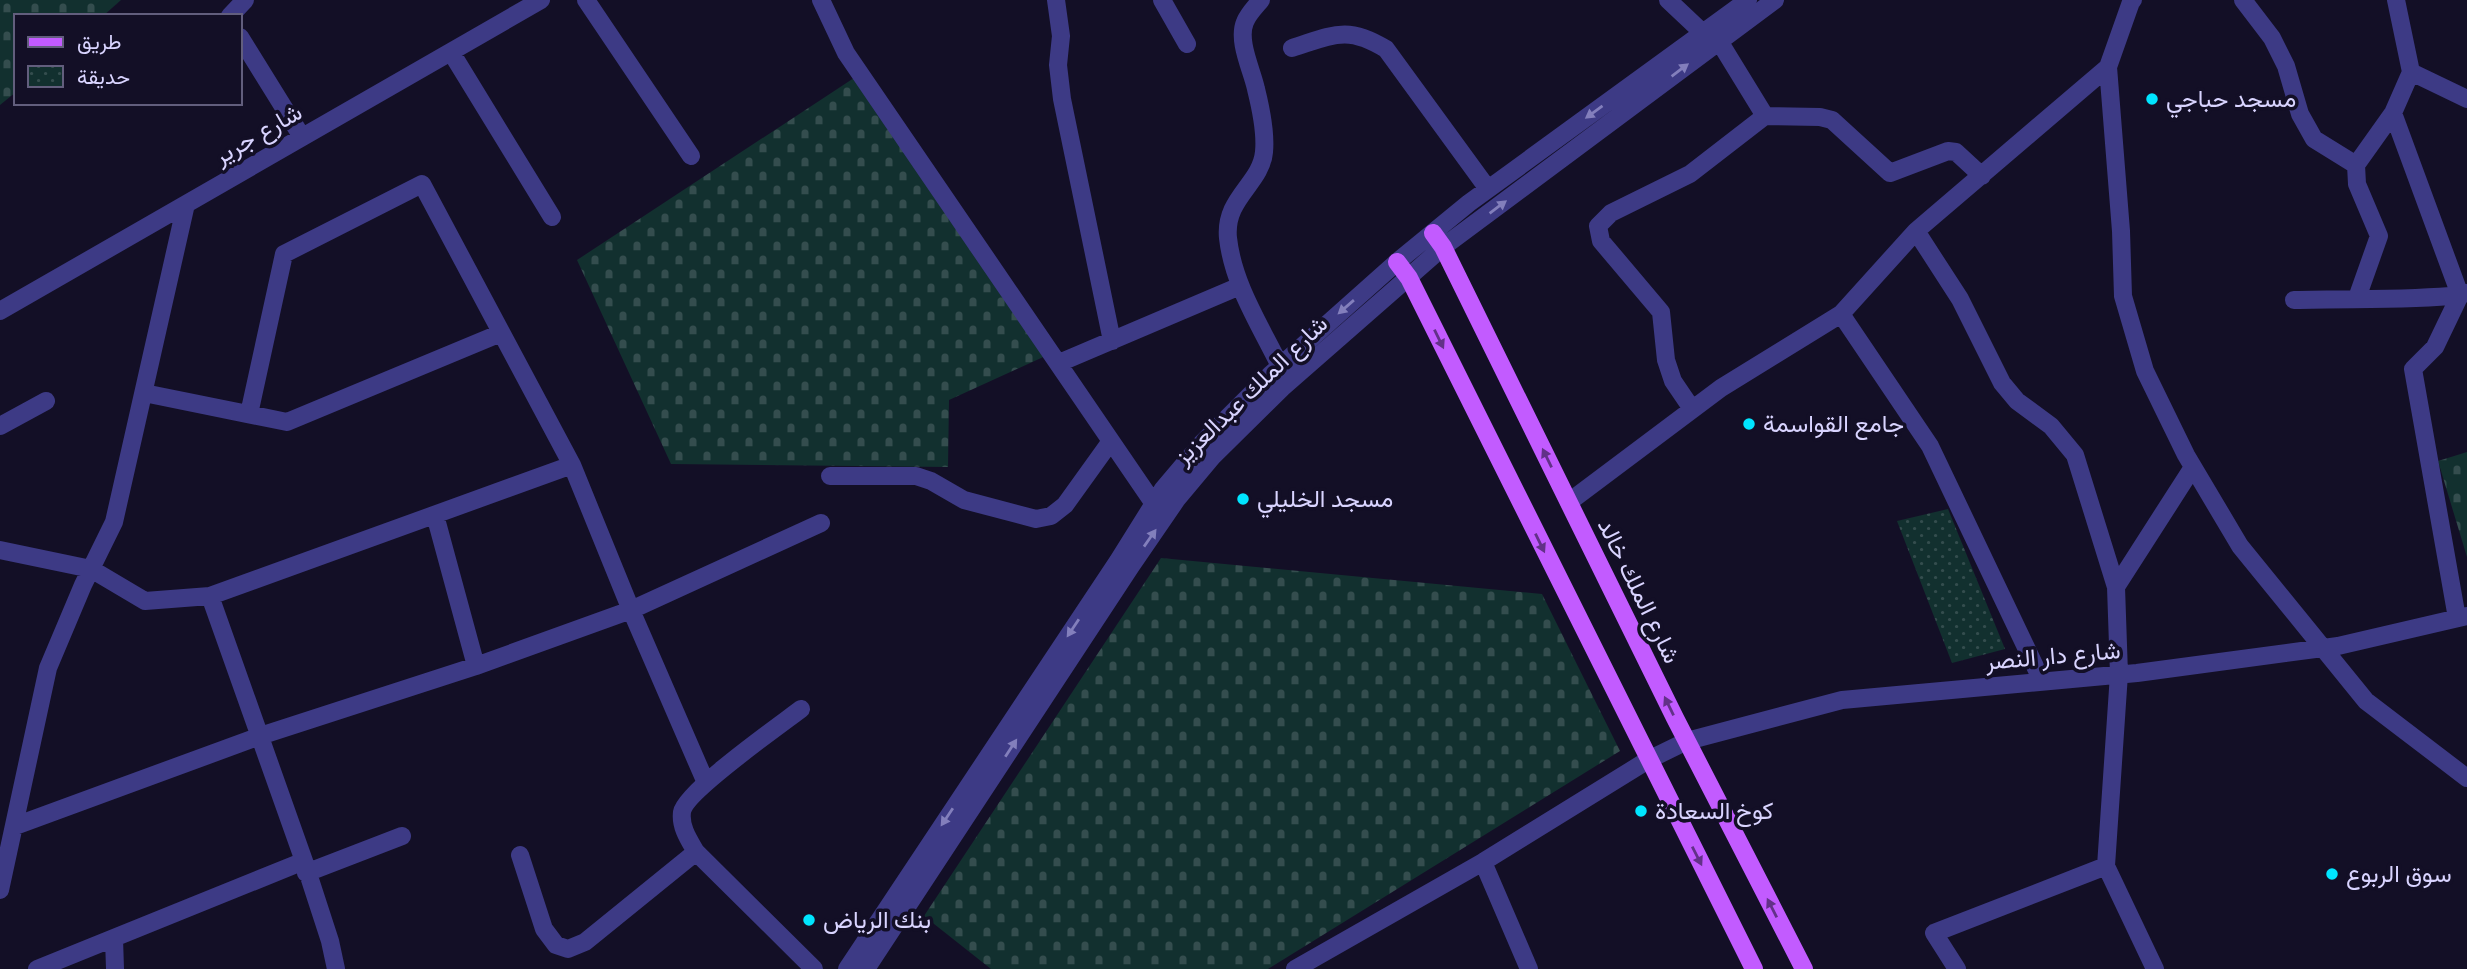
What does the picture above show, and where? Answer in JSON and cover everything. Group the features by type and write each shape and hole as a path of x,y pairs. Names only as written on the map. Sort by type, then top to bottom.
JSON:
{"main road":[{"name":"شارع الملك خالد","path":"1438,240 1687,741 1804,969"},
{"path":"1396,262 1409,278 1754,969"}],"street":[{"path":"232,14 244,0"},
{"name":"شارع جرير","path":"0,311 541,0"},
{"path":"586,0 691,156"},
{"path":"821,0 846,53 1154,504"},
{"path":"1056,0 1061,36 1058,65 1062,99 1112,341"},
{"path":"1162,0 1186,44"},
{"path":"1261,0 1245,22 1244,41 1262,121 1264,154 1257,172 1243,189 1229,215 1227,236 1235,275 1280,366"},
{"path":"1668,0 1703,33"},
{"name":"شارع الملك عبدالعزيز","path":"874,966 1177,499 1213,456 1282,387 1409,278 1438,240 1488,189 1748,0"},
{"name":"شارع الملك عبدالعزيز","path":"847,969 1163,489 1202,443 1280,366 1396,262 1438,240 1775,0"},
{"path":"2133,0 2108,67 2121,231 2123,296 2146,371 2193,467 2240,545 2367,701 2467,778"},
{"path":"2243,0 2272,38 2286,66 2300,114 2314,139 2357,165"},
{"path":"2357,298 2379,236 2357,184 2357,165 2393,113 2411,72 2396,0"},
{"path":"1292,48 1348,33 1367,37 1386,49 1488,189"},
{"path":"242,40 303,137"},
{"path":"1720,41 1765,116"},
{"path":"451,52 552,217"},
{"path":"1569,502 1721,388 1841,314 1916,231 2108,67"},
{"path":"2411,72 2467,99"},
{"path":"2393,113 2463,294 2435,346 2413,369 2462,617"},
{"path":"1692,409 1674,382 1666,360 1661,312 1601,241 1598,226 1611,212 1690,174 1765,116 1820,117 1832,120 1890,173 1948,151 1956,152 1982,176"},
{"path":"249,415 284,254 422,184 572,465 706,783"},
{"path":"1,883 48,668 114,522 186,204"},
{"path":"1916,231 1961,299 2002,383 2017,401 2051,426 2075,455 2116,587 2119,674 2106,866 2155,969"},
{"path":"1059,363 1240,286"},
{"path":"2294,300 2412,300 2463,294"},
{"path":"1841,314 1930,446 2042,681"},
{"path":"144,393 287,422 501,333"},
{"path":"0,426 46,401"},
{"path":"830,476 916,476 931,481 964,500 1036,519 1051,516 1065,505 1111,441"},
{"path":"0,550 91,569 145,601 210,596 572,465"},
{"path":"2116,587 2193,467"},
{"path":"435,515 476,666"},
{"path":"15,826 261,736 476,666 631,610 821,523"},
{"path":"210,596 261,736 330,941 336,969"},
{"name":"شارع دار النصر","path":"1295,969 1483,862 1648,760 1687,741 1842,700 2119,674 2323,648 2462,617"},
{"path":"801,709 706,783 690,798 682,811 685,833 696,852 814,969"},
{"path":"37,969 305,867 402,836"},
{"path":"520,855 544,929 556,945 568,949 585,942 696,852"},
{"path":"1483,862 1529,969"},
{"path":"1956,969 1934,933 2106,866"},
{"path":"114,938 115,969"}],"green space":[{"path":"0,0 121,0 105,14 14,14 14,94 0,105"},
{"path":"857,76 1052,353 949,400 948,467 671,464 577,260"},
{"path":"2467,452 2467,557 2438,461"},
{"path":"1948,509 2005,649 1952,663 1897,521"},
{"path":"1161,558 1542,594 1620,751 1268,969 991,969 924,916"}],"place":[{"name":"مسجد حباجي","path":"2152,99"},
{"name":"جامع القواسمة","path":"1749,424"},
{"name":"مسجد الخليلي","path":"1243,499"},
{"name":"كوخ السعادة","path":"1641,811"},
{"name":"سوق الربوع","path":"2332,874"},
{"name":"بنك الرياض","path":"809,920"}]}
